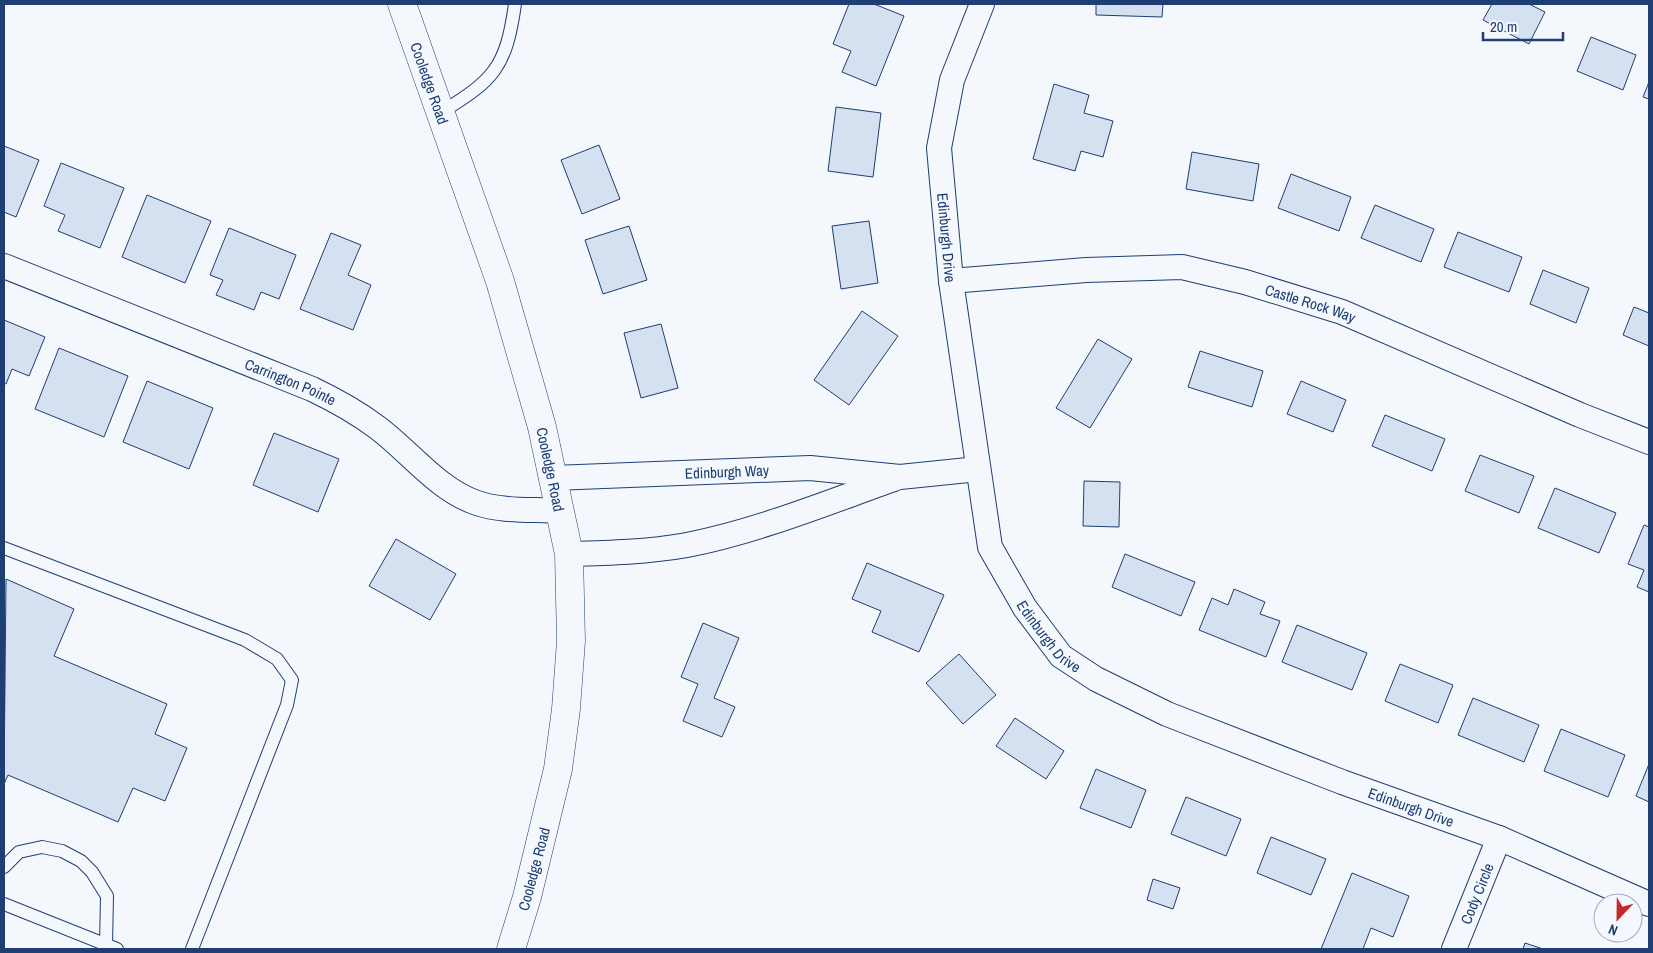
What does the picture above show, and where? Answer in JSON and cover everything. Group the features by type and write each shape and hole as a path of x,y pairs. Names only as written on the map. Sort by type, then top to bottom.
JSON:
{"street":[{"name":"Cooledge Road","path":"402,4 500,281 542,427 569,554 571,642 558,769 527,897 511,949"},
{"name":"Edinburgh Drive","path":"982,4 952,80 939,148 951,280 990,547 1025,608 1061,656 1096,680 1167,714 1342,782 1499,838 1649,904"},
{"name":"Carrington Pointe","path":"4,266 337,401 378,428 446,486 463,497 495,507 560,511"},
{"name":"Castle Rock Way","path":"951,280 1086,270 1182,267 1245,282 1342,312 1580,415 1649,442"},
{"name":"Edinburgh Way","path":"553,478 810,468 900,477 978,469"},
{"name":"Edinburgh Way","path":"569,554 638,551 686,545 750,529 900,477"},
{"name":"Cody Circle","path":"1454,949 1499,838"}],"lane":[{"path":"440,114 476,91 497,70 507,48 515,4"},
{"path":"4,548 244,640 277,659 292,680 287,705 192,949"},
{"path":"4,867 19,852 42,848 62,851 81,862 92,872 107,896 112,947 4,904"}],"building":[{"path":"849,4 874,4 904,16 876,86 842,72 851,51 833,44"},
{"path":"1096,4 1163,4 1162,17 1096,15"},
{"path":"1492,4 1529,4 1545,12 1529,44 1483,20"},
{"path":"1591,37 1636,55 1623,90 1577,71"},
{"path":"1649,82 1649,99 1643,97"},
{"path":"1054,84 1089,95 1084,113 1113,121 1103,157 1081,151 1075,171 1033,159"},
{"path":"836,107 881,113 873,177 828,171"},
{"path":"599,145 620,199 582,214 561,160"},
{"path":"4,146 39,160 16,217 4,212"},
{"path":"1192,152 1259,164 1253,201 1186,189"},
{"path":"61,163 124,188 100,248 58,231 65,215 44,206"},
{"path":"1291,174 1351,197 1339,231 1278,208"},
{"path":"147,195 211,221 185,283 122,257"},
{"path":"1375,205 1434,229 1421,262 1361,238"},
{"path":"869,221 878,283 841,289 832,226"},
{"path":"629,226 647,280 603,294 585,240"},
{"path":"229,228 296,255 279,299 261,292 254,310 216,295 223,280 210,275"},
{"path":"1458,232 1522,257 1509,292 1444,267"},
{"path":"331,233 361,245 348,275 371,285 353,330 300,309"},
{"path":"1543,270 1589,288 1576,323 1530,304"},
{"path":"1634,307 1649,313 1649,346 1623,335"},
{"path":"862,311 898,336 849,405 814,380"},
{"path":"4,320 45,337 29,376 12,369 6,384 4,383"},
{"path":"661,324 678,388 641,398 624,333"},
{"path":"1098,339 1132,359 1090,428 1056,408"},
{"path":"59,348 128,376 104,437 35,409"},
{"path":"1200,351 1263,371 1252,407 1188,387"},
{"path":"147,381 213,408 189,469 123,442"},
{"path":"1301,381 1346,400 1333,432 1287,414"},
{"path":"1385,415 1445,439 1432,471 1372,446"},
{"path":"274,433 339,459 318,512 253,485"},
{"path":"1480,455 1534,476 1519,513 1465,491"},
{"path":"1084,481 1120,482 1119,527 1083,526"},
{"path":"1555,488 1616,513 1599,553 1538,528"},
{"path":"1644,525 1649,527 1649,592 1637,587 1644,570 1628,564"},
{"path":"396,539 456,574 430,620 369,586"},
{"path":"1125,554 1195,582 1181,616 1112,587"},
{"path":"867,563 944,595 919,652 872,632 881,611 852,599"},
{"path":"6,579 74,609 54,656 167,704 155,734 187,748 165,801 133,788 118,822 8,775 4,784"},
{"path":"1234,589 1265,602 1260,614 1280,621 1266,657 1199,630 1212,598 1228,605"},
{"path":"703,623 739,638 714,698 735,707 722,737 683,721 698,684 681,677"},
{"path":"1297,625 1367,653 1352,690 1282,662"},
{"path":"959,654 996,695 963,724 926,683"},
{"path":"1400,664 1453,685 1438,723 1385,701"},
{"path":"1473,698 1539,725 1524,762 1458,735"},
{"path":"1015,718 1064,751 1046,779 996,746"},
{"path":"1561,729 1625,755 1608,797 1544,771"},
{"path":"1649,764 1649,802 1636,796"},
{"path":"1096,769 1146,790 1131,828 1080,808"},
{"path":"1186,797 1241,819 1226,856 1171,834"},
{"path":"1271,837 1326,859 1311,895 1257,873"},
{"path":"1352,873 1409,896 1393,937 1371,928 1363,949 1321,949"},
{"path":"1153,879 1180,888 1173,909 1147,900"},
{"path":"1525,943 1543,949 1523,949"}]}
